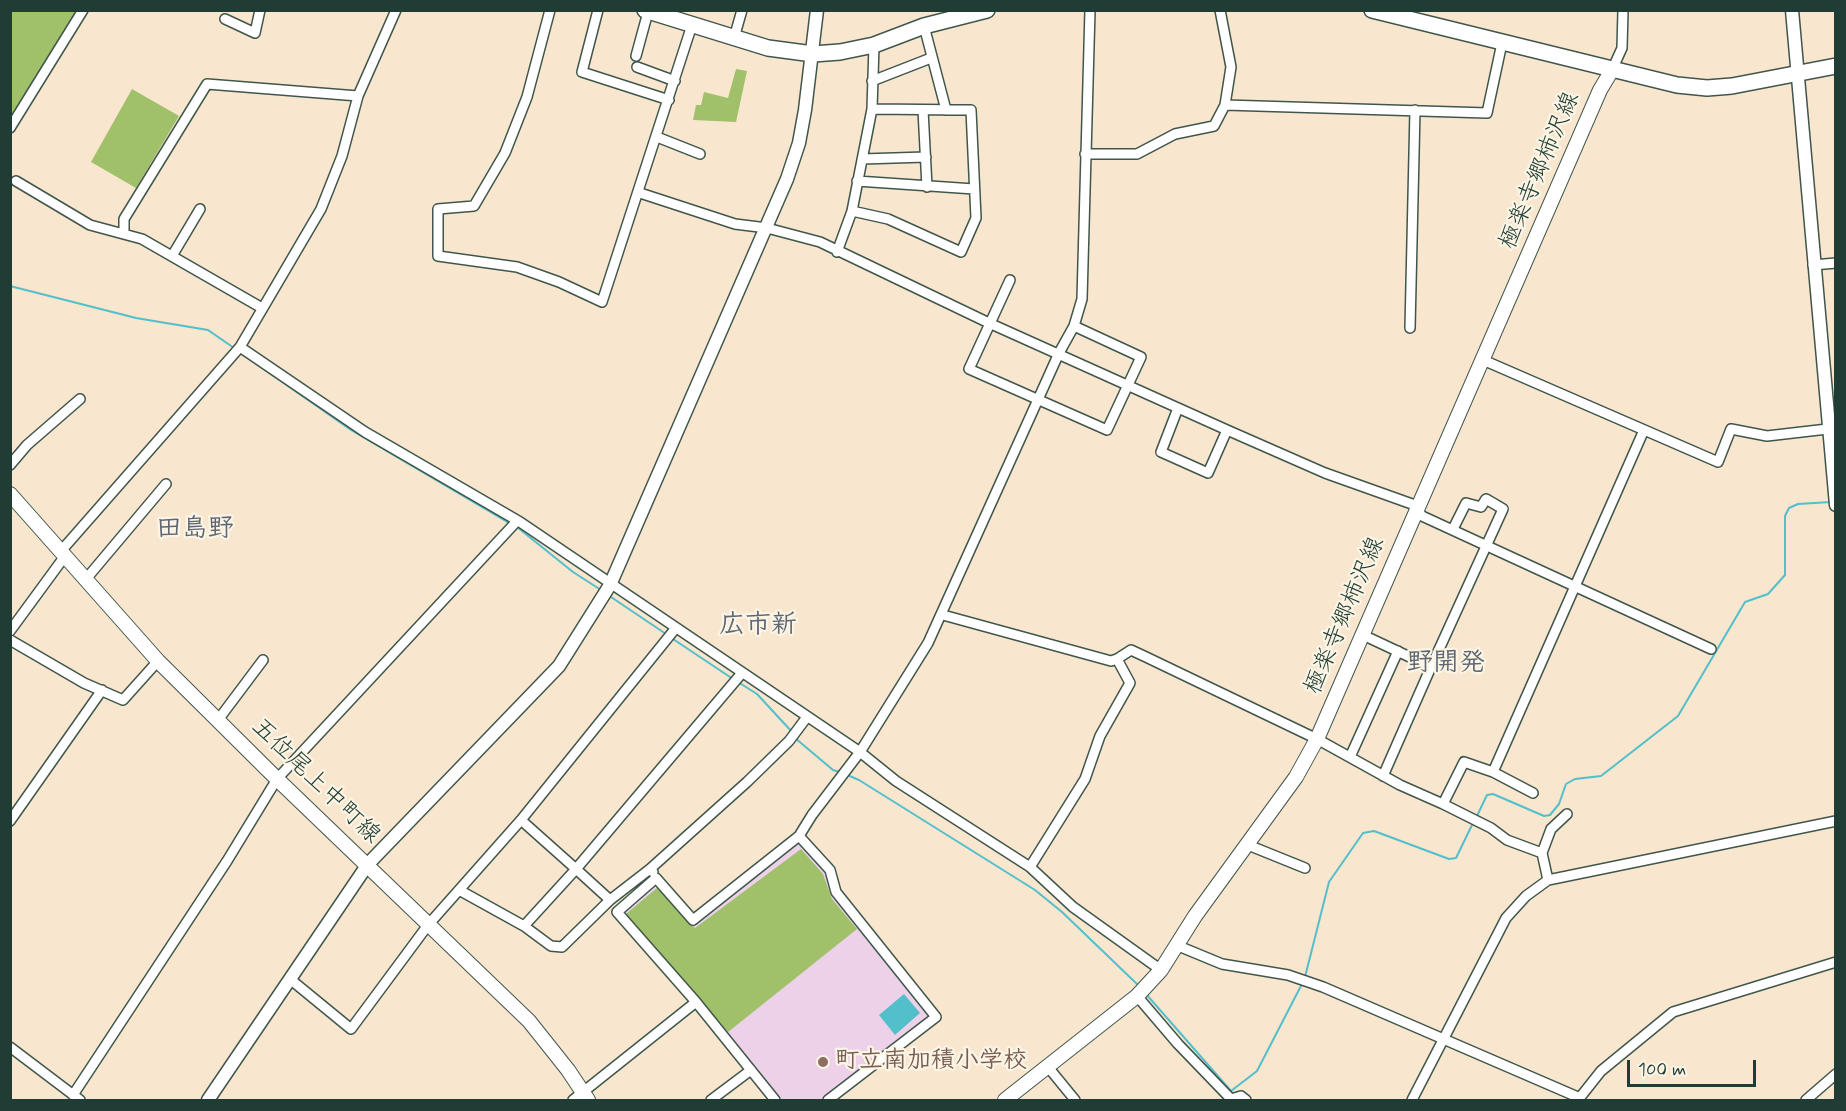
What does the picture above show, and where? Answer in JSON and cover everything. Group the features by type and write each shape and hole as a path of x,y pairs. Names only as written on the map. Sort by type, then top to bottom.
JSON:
{"main road":[{"path":"647,11 768,48 813,54 840,52 874,45 924,26 987,10"},
{"path":"1372,10 1677,85 1707,88 1836,66"},
{"name":"極楽寺郷柿沢線","path":"1005,1101 1137,996 1161,970 1176,945 1296,777 1317,739 1600,90 1612,70"},
{"name":"五位尾上中町線","path":"10,494 158,661 277,779 529,1021 581,1097"}],"street":[{"path":"10,128 83,10"},
{"path":"225,20 255,33 260,10"},
{"path":"10,631 63,554 240,347 321,209 342,156 358,96 396,10"},
{"path":"550,10 527,97 505,153 474,206 438,208 438,256 517,267 559,282 602,303 640,193 692,25"},
{"path":"598,10 582,72 669,100"},
{"path":"734,38 742,10"},
{"path":"208,1101 368,864 558,666 610,585 767,228 799,143 813,54 817,10"},
{"path":"650,869 693,920 799,836 812,815 861,752 898,695 943,615 1059,353 1074,326 1082,299 1090,10"},
{"path":"1085,154 1137,154 1175,134 1214,126 1225,105 1231,67 1220,10"},
{"path":"1612,70 1623,48 1623,10"},
{"path":"1792,10 1813,265 1832,428 1836,505"},
{"path":"647,11 637,62 675,81"},
{"path":"924,26 946,110"},
{"path":"1225,105 1487,112 1502,43"},
{"path":"837,252 852,211 872,109 874,45"},
{"path":"872,81 931,58"},
{"path":"124,233 124,219 207,84 358,96"},
{"path":"852,211 888,219 961,252 976,218 971,110 872,109"},
{"path":"924,110 927,187"},
{"path":"1410,328 1415,110"},
{"path":"657,137 700,154"},
{"path":"862,159 926,158"},
{"path":"13,178 90,225 124,233 171,256 262,308"},
{"path":"857,181 974,189"},
{"path":"640,193 735,224 767,228 820,242 989,323 1227,430 1325,473 1417,508 1422,516 1711,649"},
{"path":"171,256 200,208"},
{"path":"1813,265 1836,263"},
{"path":"1010,280 969,369 1107,430 1141,357 1074,326"},
{"path":"240,347 365,432 517,521 861,752 896,781 1030,867 1073,907 1161,970"},
{"path":"1483,360 1718,462 1731,429 1767,436 1832,428"},
{"path":"10,465 27,445 80,399"},
{"path":"1178,408 1161,452 1208,472 1227,430"},
{"path":"1493,772 1644,430"},
{"path":"86,579 166,484"},
{"path":"1383,776 1503,509 1486,499 1481,507 1466,503 1453,529"},
{"path":"10,1047 76,1098 277,779 517,521"},
{"path":"943,615 1111,661 1131,651 1317,739 1383,776 1491,828 1507,840 1542,853"},
{"path":"290,979 351,1029 428,925 521,820 675,629"},
{"path":"1363,635 1431,666"},
{"path":"10,640 58,669 123,700 158,661"},
{"path":"1350,757 1398,651"},
{"path":"1030,867 1085,779 1100,736 1130,683 1118,659"},
{"path":"218,720 263,660"},
{"path":"524,926 576,869 742,674"},
{"path":"10,821 102,690"},
{"path":"459,890 524,926 550,946 562,947 610,900 650,869 747,782 789,741 807,717"},
{"path":"1443,804 1464,762 1493,772 1533,793"},
{"path":"1548,880 1542,853 1551,829 1567,814"},
{"path":"521,820 610,900"},
{"path":"1412,1101 1506,918 1526,896 1548,880 1836,821"},
{"path":"799,836 830,870 836,892 936,1017 833,1099"},
{"path":"1248,845 1305,868"},
{"path":"656,878 617,912 696,1002 775,1101"},
{"path":"1176,945 1222,964 1288,975 1323,987 1445,1038 1579,1099 1601,1071 1673,1012 1836,962"},
{"path":"1137,996 1231,1100 1241,1096 1246,1101"},
{"path":"581,1097 696,1002"},
{"path":"1048,1067 1075,1101"},
{"path":"711,1101 751,1070"},
{"path":"1806,1101 1836,1074"}],"shaded area":[{"path":"799,836 830,870 836,892 936,1017 829,1100 775,1100 617,912 656,878 694,920"}],"green space":[{"path":"11,11 78,11 11,120"},
{"path":"736,69 747,71 736,122 693,120 696,105 701,105 704,92 728,98"},
{"path":"132,89 179,116 136,188 91,162"},
{"path":"801,849 823,874 832,899 857,929 728,1032 626,914 657,888 695,928"}],"water":[{"path":"904,994 920,1013 895,1035 879,1015"}],"waterway":[{"path":"10,286 136,318 208,330 234,348"},
{"path":"238,351 351,430 509,523"},
{"path":"1476,818 1487,795 1493,794 1544,816 1550,815 1559,804 1566,784 1575,779 1601,776 1678,716 1745,602 1768,594 1785,575 1785,516 1789,508 1798,504 1831,502"},
{"path":"517,527 573,572 601,590"},
{"path":"608,595 666,634"},
{"path":"670,637 733,679"},
{"path":"738,682 757,694 793,733"},
{"path":"795,738 833,770 840,772"},
{"path":"845,774 859,780 1035,890 1062,912 1138,985"},
{"path":"1305,977 1329,882 1363,833 1374,831 1449,859 1456,858 1473,823"},
{"path":"1146,994 1231,1091 1257,1071 1303,982"}],"place":[{"name":"町立南加積小学校","path":"823,1062"}],"district":[{"name":"田島野","path":"195,531"},
{"name":"広市新","path":"758,627"},
{"name":"野開発","path":"1446,665"}]}
